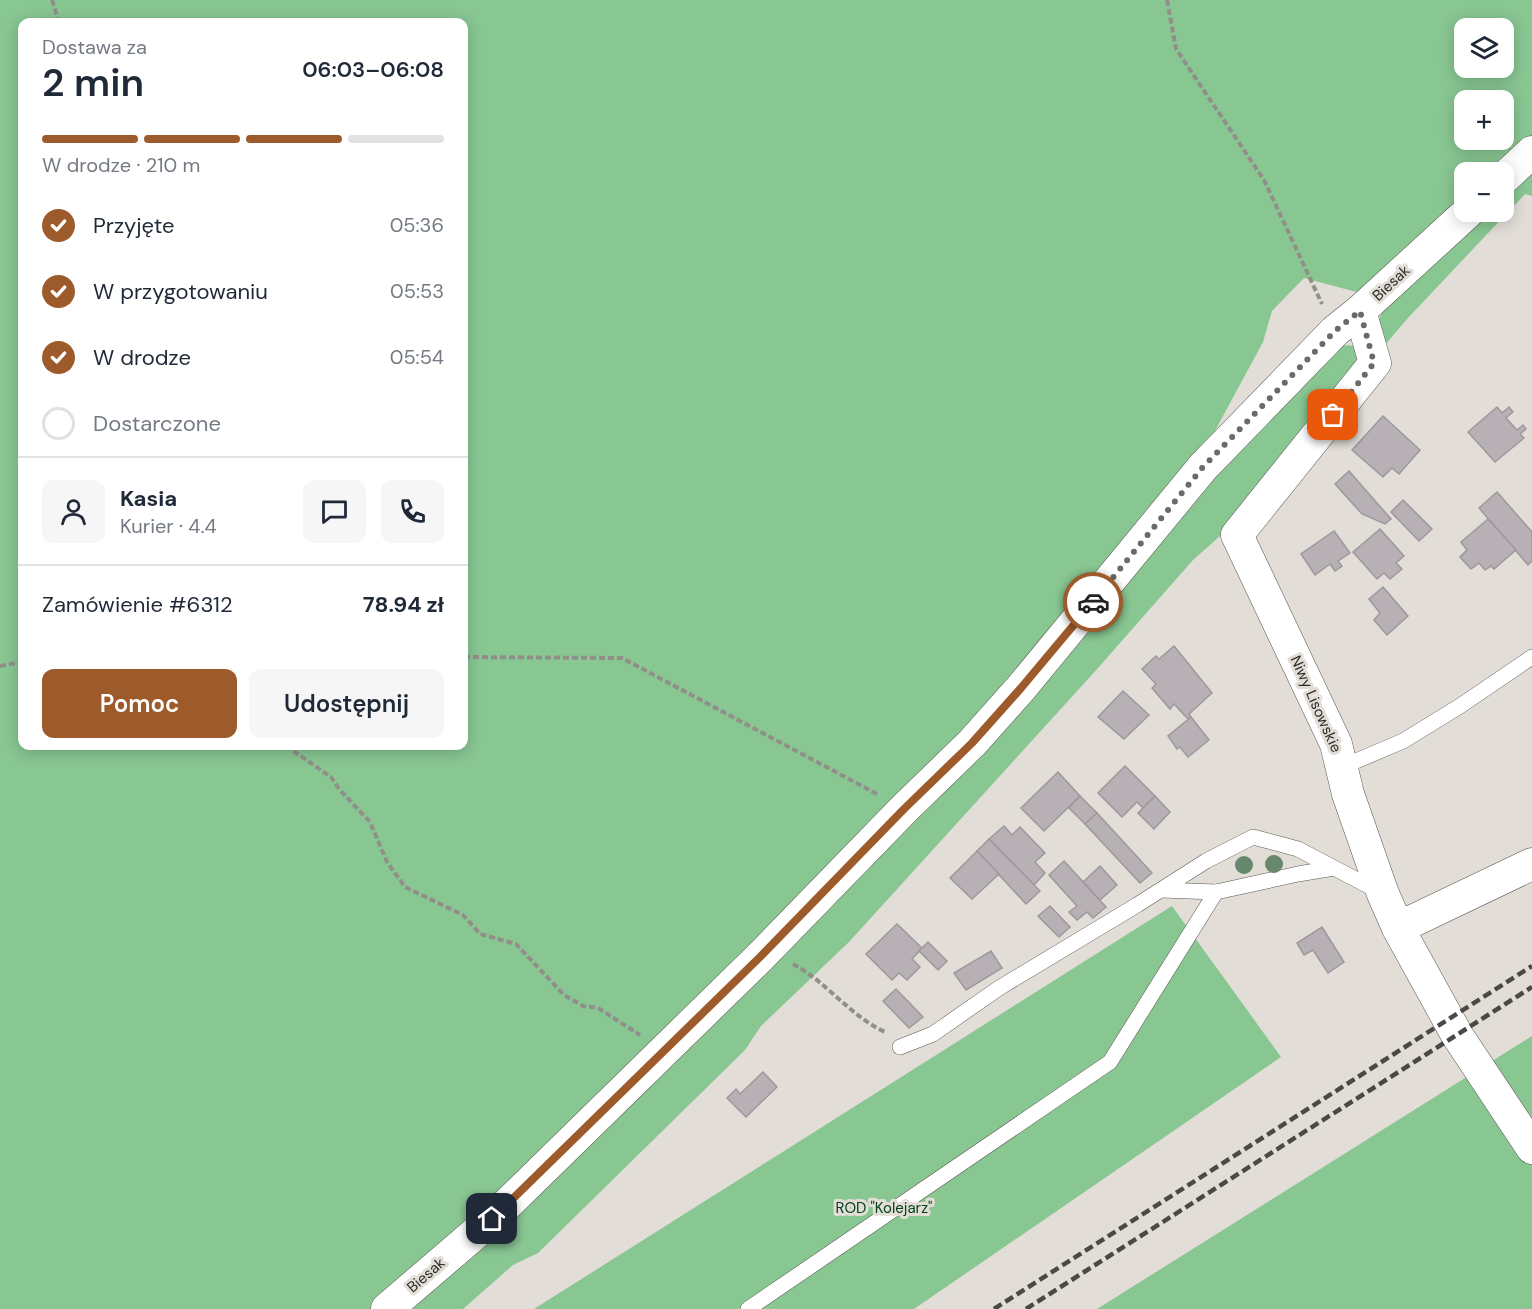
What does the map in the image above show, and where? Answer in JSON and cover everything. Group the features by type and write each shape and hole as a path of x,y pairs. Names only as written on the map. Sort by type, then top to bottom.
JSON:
{"street":[{"path":"1514,169 1532,152"},
{"name":"Biesak","path":"387,1309 492,1219 760,957 904,809 972,743 1021,688 1203,467 1335,331 1457,222"},
{"name":"Niwy Lisowskie","path":"1360,311 1374,363 1237,535 1336,744 1348,794 1383,894 1398,928 1457,1035 1532,1148"},
{"path":"1398,928 1532,864"}],"lane":[{"path":"1342,767 1402,741 1460,706 1532,657"},
{"path":"906,1045 933,1034 999,988 1206,861 1253,837 1298,849 1383,894"},
{"path":"1161,890 1216,892 1334,868"},
{"path":"748,1309 1110,1062 1216,892"}],"path":[{"path":"52,0 58,18"},
{"path":"1167,0 1176,49 1264,180 1335,331"},
{"path":"468,657 622,658 904,809"},
{"path":"0,666 18,663"},
{"path":"292,750 331,777 339,789 370,822 387,862 405,886 463,915 480,934 516,944 564,995 583,1006 598,1008 641,1036 648,1031 659,1032 673,1042"},
{"path":"760,957 785,960 806,971 838,999 877,1028 906,1045"}],"green space":[{"path":"0,0 1532,0 1532,137 1505,162 1454,162 1454,210 1364,294 1304,278 1272,311 1263,342 1203,453 1010,685 695,1007 373,1309 0,1309"},
{"path":"1532,170 1532,196 1525,194 1514,206 1514,187"},
{"path":"1477,222 1499,222 1384,346 1377,322 1384,310"},
{"path":"1341,345 1358,346 1363,364 1228,529 1193,560 849,942 761,1026 745,1050 538,1253 513,1265 463,1309 401,1309 1228,458"},
{"name":"ROD \"Kolejarz\"","path":"1172,906 1281,1057 914,1309 534,1309"},
{"path":"1532,1036 1532,1309 1097,1309"}],"building":[{"path":"1497,407 1502,413 1509,407 1513,412 1506,418 1517,430 1523,425 1526,429 1520,434 1524,438 1495,462 1468,432"},
{"path":"1383,416 1420,450 1399,474 1392,468 1383,477 1352,450"},
{"path":"1349,471 1391,519 1385,524 1362,514 1335,484"},
{"path":"1497,492 1532,532 1532,561 1528,565 1479,508"},
{"path":"1403,500 1432,529 1419,541 1391,512"},
{"path":"1488,519 1516,550 1494,569 1491,566 1485,570 1479,563 1471,569 1460,557 1467,550 1461,542"},
{"path":"1380,529 1404,556 1396,563 1402,569 1390,579 1384,573 1377,579 1353,552"},
{"path":"1334,531 1350,553 1338,561 1342,566 1335,571 1330,564 1315,575 1301,554"},
{"path":"1383,587 1408,616 1387,635 1374,620 1380,613 1369,599"},
{"path":"1174,646 1212,693 1189,714 1191,717 1188,719 1174,704 1170,709 1152,688 1156,684 1142,669 1156,656 1159,659"},
{"path":"1123,691 1149,715 1124,739 1098,717"},
{"path":"1191,717 1209,740 1188,757 1180,747 1177,749 1168,736"},
{"path":"1125,766 1155,796 1143,808 1137,802 1122,817 1098,793"},
{"path":"1058,772 1080,796 1044,831 1021,808"},
{"path":"1080,796 1097,813 1085,824 1069,808"},
{"path":"1155,796 1170,812 1154,829 1138,813"},
{"path":"1097,813 1152,873 1140,883 1085,824"},
{"path":"1004,826 1012,835 1020,827 1045,853 1035,862 1045,873 1034,885 989,839"},
{"path":"989,839 1040,891 1026,904 977,851"},
{"path":"977,851 999,874 972,899 950,878"},
{"path":"1064,861 1106,907 1093,918 1087,912 1077,920 1069,912 1077,906 1049,875"},
{"path":"1100,866 1117,885 1100,900 1083,882"},
{"path":"1050,906 1070,927 1059,937 1038,916"},
{"path":"897,924 922,948 912,959 920,967 907,980 899,973 892,980 866,954"},
{"path":"1322,927 1344,962 1328,973 1313,950 1304,955 1297,943"},
{"path":"928,942 947,961 938,970 919,951"},
{"path":"991,951 1002,968 966,990 954,973"},
{"path":"896,989 923,1017 909,1028 883,1001"},
{"path":"763,1072 777,1087 746,1117 727,1098 736,1089 740,1094"}],"railway":[{"path":"994,1309 1532,966"},
{"path":"1026,1309 1532,987"}],"way so far":[{"path":"1093,602 1203,467 1335,331 1360,311 1374,363 1333,415"}],"route":[{"path":"492,1219 760,957 904,809 972,743 1093,602"}]}
